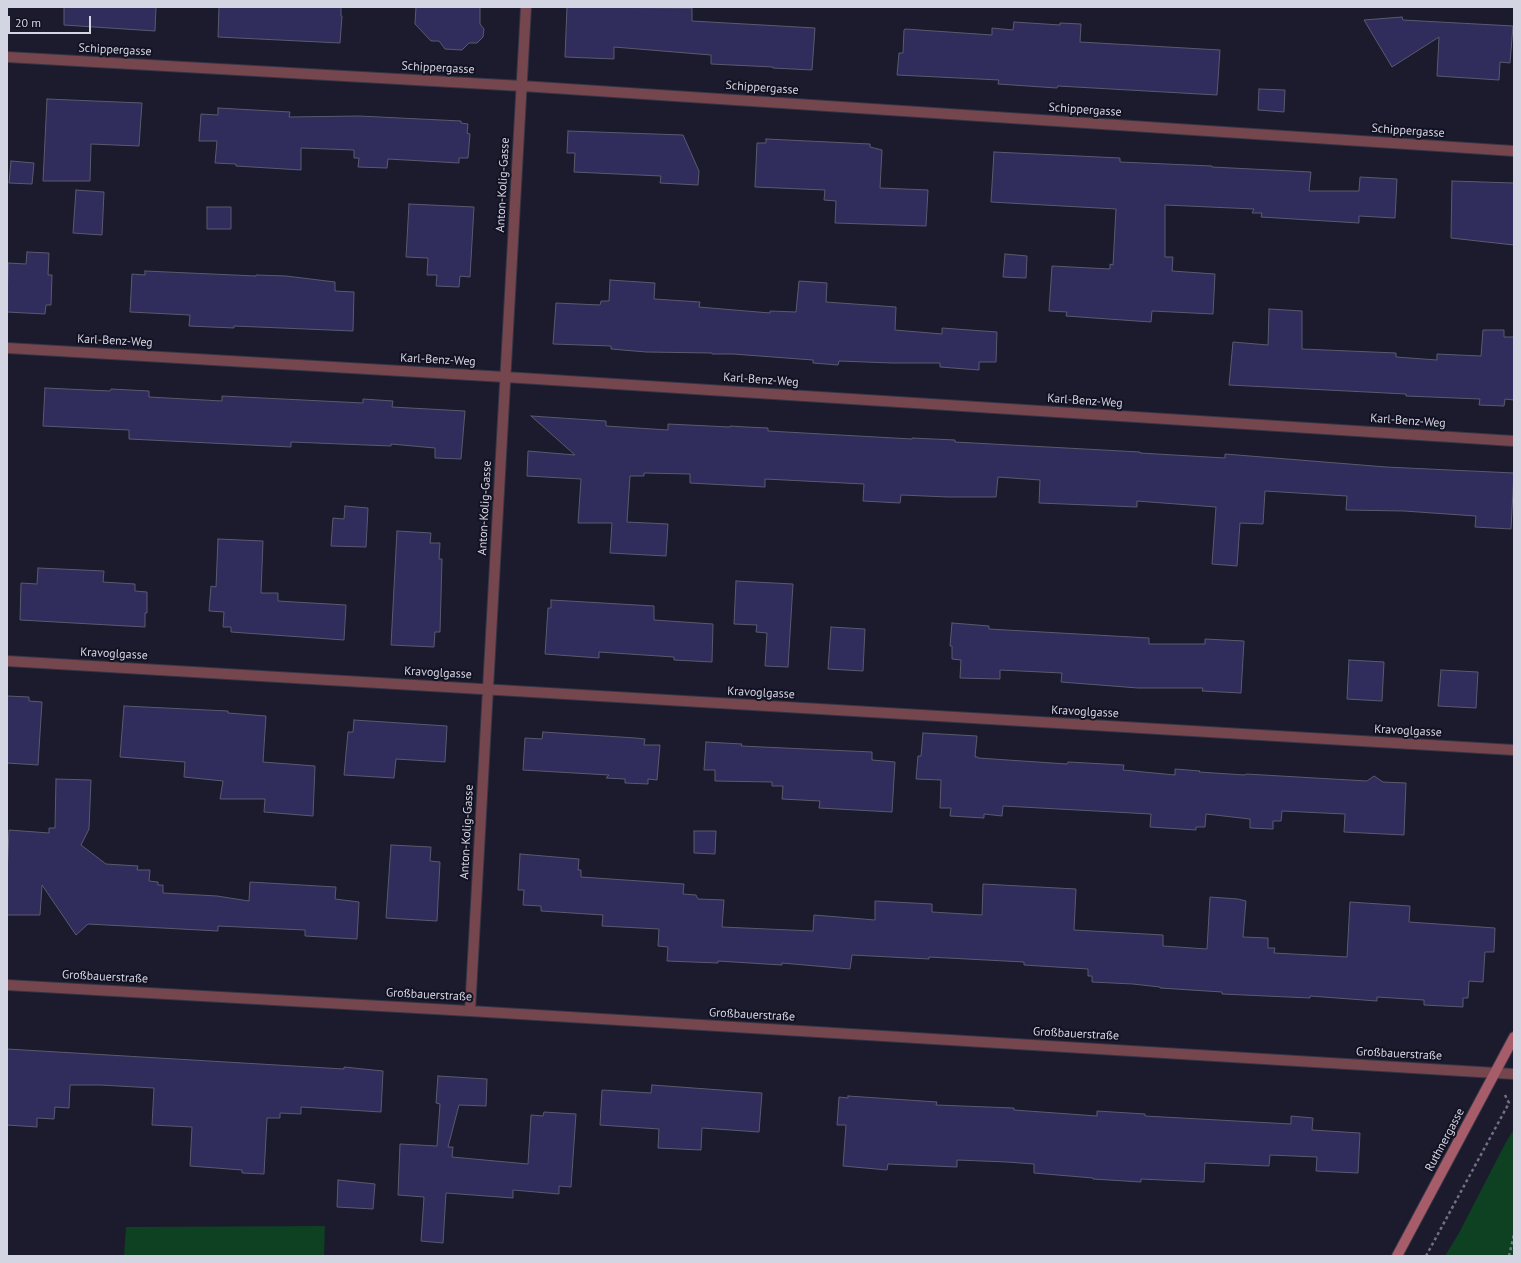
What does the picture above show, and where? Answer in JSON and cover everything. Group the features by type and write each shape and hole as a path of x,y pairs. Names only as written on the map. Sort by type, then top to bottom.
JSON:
{"street":[{"name":"Anton-Kolig-Gasse","path":"470,1011 526,7"},
{"name":"Schippergasse","path":"7,56 522,86 1514,151"},
{"name":"Karl-Benz-Weg","path":"7,348 505,377 1514,441"},
{"name":"Kravoglgasse","path":"7,661 1514,750"},
{"name":"Großbauerstraße","path":"7,985 470,1011 1514,1074"},
{"name":"Ruthnergasse","path":"1397,1256 1514,1037"}],"path":[{"path":"1426,1256 1509,1103 1496,1072"},
{"path":"1509,1256 1514,1234"}],"green space":[{"path":"1514,1129 1514,1256 1445,1256 1459,1233"},
{"path":"325,1226 324,1256 124,1256 126,1227"}],"building":[{"path":"64,7 156,7 155,31 64,25"},
{"path":"219,7 341,7 342,16 340,43 218,37"},
{"path":"416,7 480,7 480,24 484,29 483,37 477,43 469,43 462,50 445,49 439,41 431,41 415,24"},
{"path":"567,7 692,8 692,21 815,28 812,70 711,64 711,55 614,47 614,59 565,57"},
{"path":"1402,17 1403,20 1513,26 1510,63 1500,62 1499,80 1437,76 1439,37 1392,67 1364,20"},
{"path":"1014,22 1060,25 1060,23 1081,24 1080,42 1220,50 1217,95 1058,86 1057,88 998,84 999,80 897,75 899,53 903,53 905,29 992,35 992,28 1013,30"},
{"path":"1259,89 1285,90 1284,112 1258,110"},
{"path":"47,99 142,103 139,146 91,144 90,181 43,181"},
{"path":"218,108 290,112 289,117 359,116 461,121 461,123 468,124 467,133 470,134 468,158 459,158 459,163 388,159 387,168 358,167 359,158 354,158 354,150 301,148 301,170 236,166 236,164 215,163 217,141 199,141 201,114 218,115"},
{"path":"568,131 683,135 699,171 698,185 660,183 661,176 574,172 575,153 567,153"},
{"path":"766,139 870,144 870,147 882,150 880,188 928,190 926,226 835,223 836,201 824,200 825,190 755,187 757,143 766,143"},
{"path":"994,152 1120,158 1120,162 1311,172 1309,191 1359,191 1360,177 1397,179 1395,218 1359,216 1359,223 1261,217 1262,213 1252,213 1254,209 1165,205 1165,257 1173,257 1172,271 1215,274 1213,314 1152,311 1151,322 1066,316 1067,312 1049,311 1052,266 1110,269 1110,264 1113,265 1116,209 991,202"},
{"path":"11,161 34,163 32,184 9,183"},
{"path":"1452,181 1514,183 1514,245 1451,238"},
{"path":"76,190 104,192 102,235 73,233"},
{"path":"409,204 474,207 470,277 460,276 459,287 436,286 437,275 427,275 428,258 406,257"},
{"path":"207,207 231,207 231,229 207,229"},
{"path":"27,252 49,253 48,275 52,275 51,305 46,305 45,314 7,312 8,263 26,264"},
{"path":"1005,254 1027,256 1026,278 1003,277"},
{"path":"145,271 286,276 335,282 335,291 354,292 353,331 234,326 234,328 189,326 190,315 130,312 132,274 145,275"},
{"path":"610,280 655,283 654,299 700,302 699,307 770,313 770,311 796,312 799,281 827,283 826,302 896,307 895,330 942,334 942,328 997,332 996,362 979,362 979,370 940,367 940,363 839,361 838,365 813,363 813,360 733,354 646,352 611,349 611,346 553,344 556,303 600,305 601,301 609,301"},
{"path":"1269,309 1302,311 1302,349 1396,353 1396,357 1437,360 1437,354 1481,356 1483,330 1504,330 1504,337 1514,337 1514,400 1505,399 1504,406 1479,405 1480,399 1229,385 1233,342 1268,345"},
{"path":"45,388 149,391 149,397 222,401 222,396 363,403 363,399 393,401 392,407 465,411 461,459 435,458 435,448 391,444 391,446 291,442 291,447 129,439 129,430 43,426"},
{"path":"531,416 606,421 606,426 668,430 668,424 730,426 768,428 768,431 955,440 955,442 1225,458 1225,454 1386,467 1514,473 1511,529 1475,527 1476,516 1404,511 1346,510 1347,496 1265,491 1263,524 1240,523 1237,566 1212,564 1216,507 1137,501 1137,507 1039,503 1040,480 998,477 996,497 901,495 900,503 863,501 864,484 765,479 765,487 690,483 690,474 644,473 644,476 630,476 627,522 668,524 666,556 610,553 612,523 578,523 581,479 527,476 528,451 575,455"},
{"path":"345,506 368,508 366,547 331,546 333,518 344,519"},
{"path":"397,531 431,533 430,543 440,543 439,559 442,559 440,632 435,632 434,647 391,645"},
{"path":"218,539 263,541 261,593 278,593 278,601 346,605 344,640 231,632 231,627 223,627 224,612 209,611 211,586 216,587"},
{"path":"38,568 104,571 103,582 135,584 135,591 147,592 145,627 20,620 21,583 37,584"},
{"path":"736,581 793,584 788,667 765,666 767,633 756,632 757,625 734,624"},
{"path":"551,600 654,606 654,620 713,624 712,662 674,660 674,657 599,652 599,658 545,654 548,608 551,608"},
{"path":"952,623 989,626 989,629 1149,638 1149,644 1205,644 1205,639 1244,641 1241,693 1202,691 1203,688 1138,688 1061,682 1062,673 1000,670 1000,679 960,678 961,660 952,659 952,646 950,646"},
{"path":"831,627 865,629 863,671 828,669"},
{"path":"1349,660 1384,662 1382,701 1347,699"},
{"path":"1441,670 1478,672 1476,708 1438,706"},
{"path":"7,696 29,697 29,701 42,702 38,765 7,763"},
{"path":"124,706 228,711 228,713 266,716 263,762 315,766 313,816 264,812 265,799 220,799 223,781 184,777 185,762 120,757"},
{"path":"354,720 447,726 445,762 396,759 394,778 344,775 348,732 353,732"},
{"path":"543,732 645,739 644,745 660,745 657,780 648,779 648,784 625,783 625,779 606,778 609,775 523,770 525,738 542,739"},
{"path":"923,733 977,736 975,757 978,758 1067,764 1068,762 1124,765 1123,770 1175,775 1175,769 1245,775 1367,781 1374,776 1383,782 1406,783 1404,835 1344,832 1345,814 1282,811 1281,821 1273,821 1273,829 1250,828 1250,819 1206,814 1205,827 1196,827 1196,830 1150,827 1151,814 1003,806 1002,816 984,814 984,818 950,816 951,808 940,808 941,780 916,779 918,756 921,756"},
{"path":"706,742 742,744 741,746 872,752 872,760 895,762 892,812 819,808 820,801 782,799 783,786 772,786 772,782 715,781 715,770 704,770"},
{"path":"56,779 91,780 89,829 81,845 106,864 138,866 137,870 150,870 149,881 158,882 158,885 163,885 163,893 217,896 249,901 250,882 336,887 335,899 359,902 357,939 305,936 305,930 218,926 218,931 88,924 76,935 42,885 40,915 7,915 9,830 49,833 49,828 55,828"},
{"path":"694,831 716,831 715,854 694,853"},
{"path":"391,845 431,847 430,861 440,862 437,921 386,918"},
{"path":"520,854 579,859 578,870 581,870 581,877 684,884 683,894 696,895 698,899 724,900 722,927 813,931 814,915 875,920 875,901 932,904 932,912 982,915 983,884 1076,889 1074,930 1163,935 1163,946 1207,949 1210,897 1246,901 1243,937 1268,938 1268,948 1275,948 1274,953 1347,957 1350,902 1410,906 1409,922 1495,928 1494,952 1485,952 1483,982 1469,981 1468,998 1463,998 1463,1007 1424,1005 1424,1000 1377,997 1377,1001 1310,996 1310,998 1222,994 1222,992 1092,982 1092,976 1088,976 1088,969 1024,965 1024,962 852,955 850,969 782,963 782,965 718,961 718,963 667,961 668,947 658,946 659,929 602,926 603,915 541,911 541,906 523,905 524,890 518,890"},
{"path":"7,1049 344,1069 344,1067 383,1071 381,1112 301,1107 301,1114 280,1113 280,1118 267,1118 264,1174 242,1173 242,1170 190,1166 192,1127 152,1125 154,1088 70,1085 69,1108 55,1107 54,1119 37,1118 37,1127 7,1125"},
{"path":"438,1076 487,1079 486,1106 459,1105 448,1147 453,1147 452,1157 528,1164 531,1115 543,1116 544,1112 576,1114 571,1187 559,1186 559,1194 513,1190 513,1198 446,1193 443,1243 421,1241 424,1197 398,1195 400,1144 437,1146 440,1104 436,1103"},
{"path":"652,1085 762,1093 759,1132 702,1128 701,1150 658,1148 659,1129 600,1125 602,1090 651,1093"},
{"path":"848,1096 937,1102 936,1105 1014,1108 1014,1110 1097,1116 1097,1111 1145,1114 1145,1116 1291,1124 1291,1116 1313,1118 1312,1130 1360,1133 1358,1173 1316,1171 1317,1157 1270,1155 1269,1166 1205,1163 1204,1182 1141,1179 1141,1182 1093,1179 1034,1173 1034,1164 1007,1162 957,1160 957,1167 888,1164 887,1170 843,1166 846,1125 837,1125 839,1097 848,1098"},
{"path":"338,1180 375,1184 373,1209 337,1207"}]}
